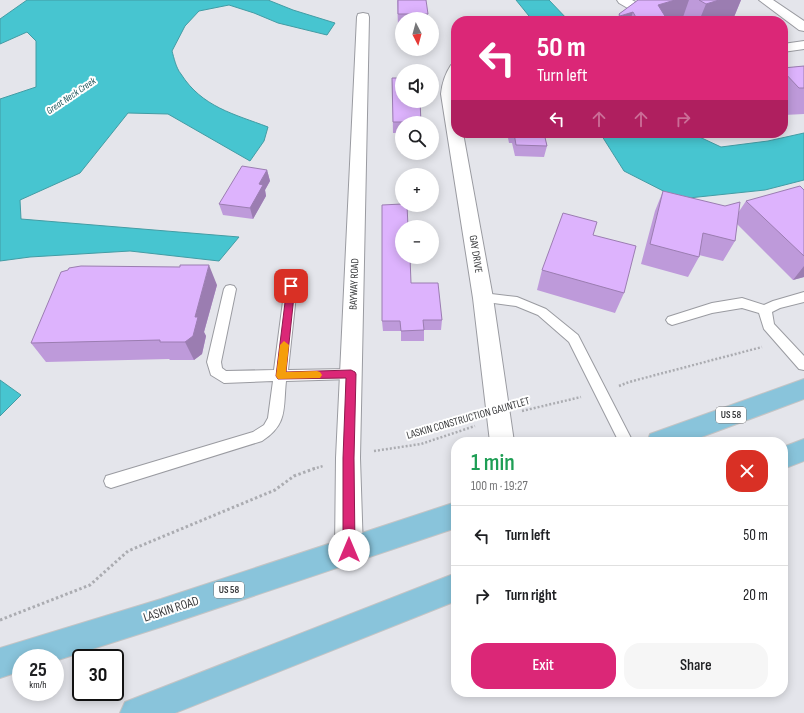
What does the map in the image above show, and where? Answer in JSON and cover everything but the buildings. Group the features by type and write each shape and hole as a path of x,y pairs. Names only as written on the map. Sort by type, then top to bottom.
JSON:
{"main road":[{"name":"US 58","path":"673,437 804,389"},
{"path":"788,456 804,450"},
{"name":"LASKIN ROAD","path":"0,663 161,613 451,517"},
{"path":"136,713 451,589"}],"street":[{"path":"623,0 650,16"},
{"path":"765,0 804,27"},
{"name":"BAYWAY ROAD","path":"349,550 348,458 363,17"},
{"path":"788,47 804,45"},
{"name":"GAY DRIVE","path":"451,79 448,94 451,111"},
{"name":"GAY DRIVE","path":"456,138 483,298 501,437"}],"lane":[{"path":"111,480 257,437 269,429 275,420 291,286"},
{"path":"230,289 214,362 216,371 224,377 351,374"},
{"path":"483,298 517,302 542,312 574,339 623,437"},
{"path":"672,320 712,308 742,302 765,310 777,304 804,298"},
{"path":"765,310 768,326 804,366"}],"path":[{"name":"LASKIN CONSTRUCTION GAUNTLET","path":"0,620 90,586 128,551 275,490 294,476 363,453 421,444 518,412 600,393 629,382 759,348 784,344"}],"water":[{"name":"Great Neck Creek","path":"27,0 268,0 293,10 335,23 327,35 278,23 229,5 199,11 185,26 172,51 179,72 189,85 209,102 220,108 268,127 264,141 250,161 168,114 128,113 80,173 20,200 21,219 239,237 219,261 130,251 30,257 0,261 0,99 36,87 36,41 27,32 0,44 0,19"},
{"path":"516,0 549,0 564,16 529,16"},
{"path":"804,133 804,180 765,190 679,199 624,171 603,138 702,138 721,147 788,138 788,137"},
{"path":"0,380 21,395 0,416"}],"slow traffic":[{"path":"284,345 281,376 317,375"}],"route":[{"path":"291,286 281,376 351,374 348,458 349,550"}]}
